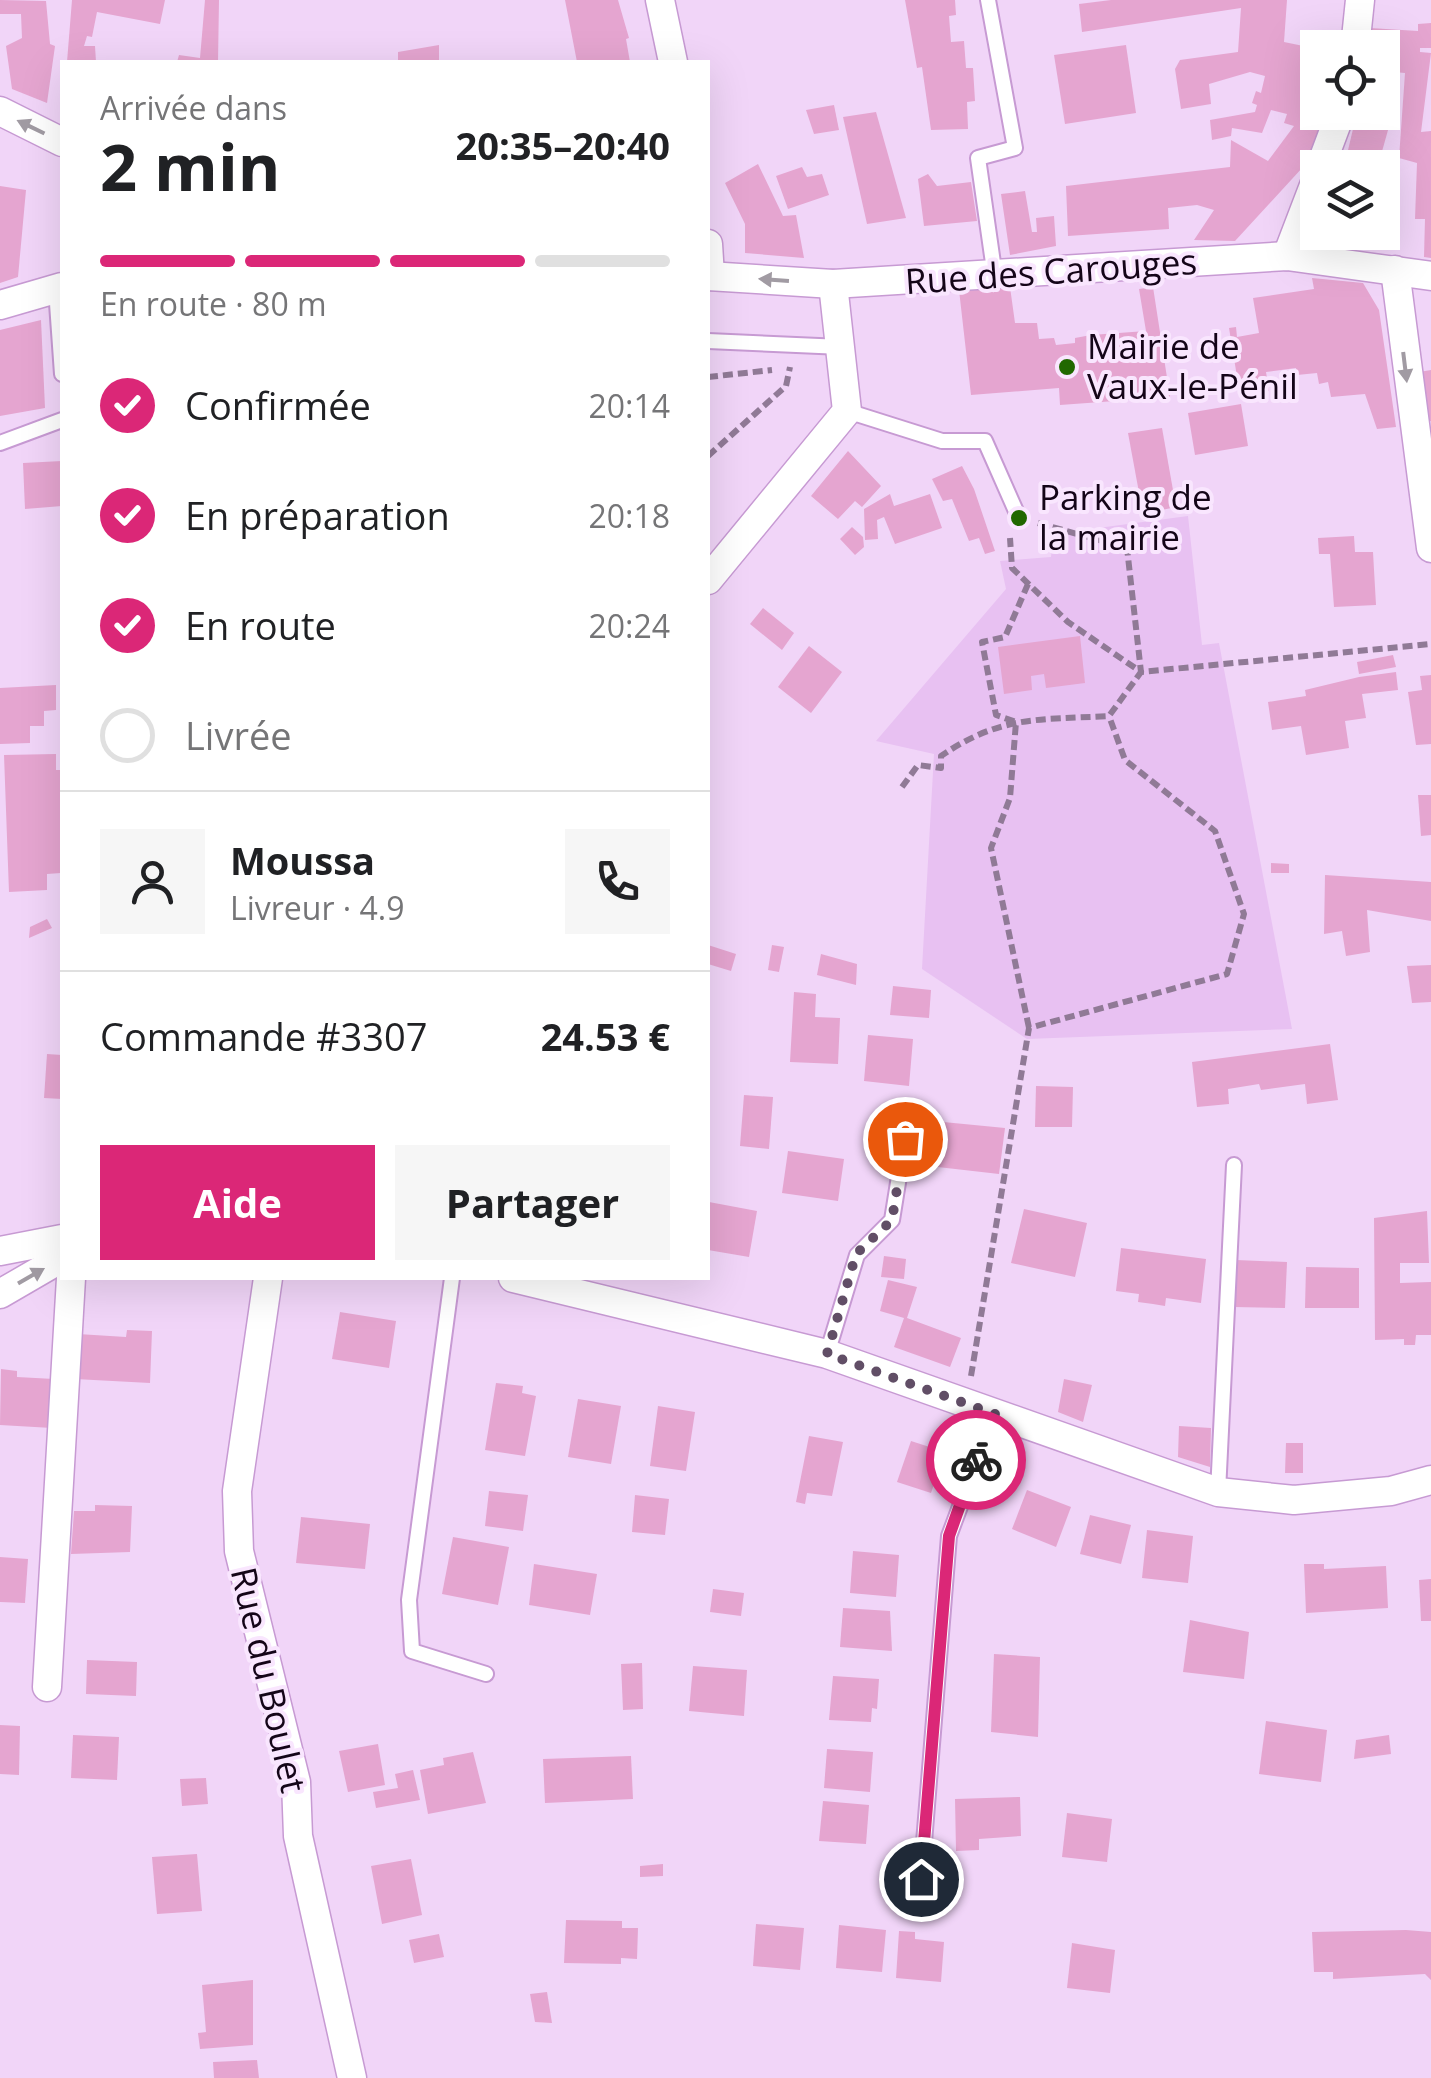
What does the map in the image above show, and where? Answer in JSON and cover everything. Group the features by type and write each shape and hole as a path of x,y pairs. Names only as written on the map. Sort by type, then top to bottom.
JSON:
{"street":[{"path":"660,0 673,60"},
{"path":"1356,30 1360,0"},
{"path":"0,112 60,141"},
{"path":"1287,256 1300,222"},
{"name":"Rue des Carouges","path":"710,276 833,284 995,278 1287,256 1431,276"},
{"path":"1394,270 1431,548"},
{"path":"710,578 847,411 833,284"},
{"path":"0,304 59,288"},
{"path":"0,1251 60,1239"},
{"path":"0,1294 60,1259"},
{"path":"48,1687 71,1280"},
{"name":"Rue du Boulet","path":"268,1280 237,1491 239,1551 296,1782 298,1836 352,2078"},
{"path":"521,1280 827,1354 1218,1492 1294,1500 1391,1492 1431,1480"}],"lane":[{"path":"988,0 1015,148 978,158 995,278"},
{"path":"59,288 60,317"},
{"path":"710,342 842,347"},
{"path":"847,411 942,441 985,441 1020,518"},
{"path":"0,442 60,421"},
{"path":"827,1354 856,1254 892,1220 905,1139"},
{"path":"1218,1492 1234,1165"},
{"path":"452,1280 408,1600 412,1651 486,1674"},
{"path":"921,1879 949,1536 995,1414"}],"path":[{"path":"710,454 786,386 792,361"},
{"path":"902,786 918,766 941,768 941,756 978,731 1016,722 1108,716 1141,672 1127,548 1020,518 1010,528 1012,568 1068,622 1141,672 1431,644"},
{"path":"1016,722 996,715 982,642 1005,637 1028,584"},
{"path":"1029,1028 1227,974 1244,914 1215,831 1125,760 1108,716"},
{"path":"960,1400 971,1376 1029,1028 991,848 1010,798 1016,722"}],"shaded area":[{"path":"1188,516 1202,645 1219,643 1292,1029 1027,1039 922,969 934,754 876,741 1006,589 1000,561 1051,557 1053,534"}],"building":[{"path":"0,0 46,1 50,44 55,46 47,103 12,89 6,46 22,38 21,14 0,14"},
{"path":"72,0 165,0 160,24 97,12 92,37 87,36 84,46 95,46 96,60 67,60"},
{"path":"205,0 219,0 218,60 178,60 179,55 200,58"},
{"path":"565,0 618,0 629,38 626,39 630,60 577,60"},
{"path":"905,0 955,0 956,15 949,16 951,42 964,41 966,68 973,68 975,101 967,102 968,129 931,130 922,67 917,68"},
{"path":"1111,0 1287,0 1284,42 1300,45 1300,130 1319,130 1312,150 1300,150 1300,170 1235,241 1194,240 1214,210 1197,205 1168,208 1169,229 1068,236 1066,186 1230,167 1231,140 1268,161 1294,126 1284,123 1287,114 1271,110 1262,133 1232,128 1231,136 1212,140 1210,120 1255,112 1257,105 1252,103 1256,91 1261,93 1265,76 1250,72 1209,84 1211,104 1181,109 1175,69 1180,60 1238,52 1241,8 1082,32 1079,4"},
{"path":"1431,23 1431,48 1420,48 1420,52 1431,53 1421,132 1431,131 1431,258 1424,257 1425,219 1415,219 1417,163 1400,158 1405,73 1400,73 1400,30 1370,30 1370,28 1418,31 1418,24"},
{"path":"439,45 439,60 398,60 398,52"},
{"path":"1126,45 1136,113 1065,124 1054,55"},
{"path":"834,105 839,130 814,134 806,110"},
{"path":"876,112 906,218 867,224 843,117"},
{"path":"1353,130 1388,130 1382,150 1348,150"},
{"path":"758,164 783,216 796,215 804,258 745,253 745,224 725,183"},
{"path":"802,167 807,177 822,174 829,195 788,209 776,176"},
{"path":"928,174 937,186 971,182 977,221 924,226 918,179"},
{"path":"0,186 26,190 18,277 0,283"},
{"path":"1025,191 1032,232 1037,232 1036,218 1054,216 1056,246 1010,255 1001,194"},
{"path":"1312,278 1363,283 1379,310 1396,427 1377,429 1365,394 1331,397 1328,382 1319,384 1317,373 1297,375 1296,368 1266,372 1269,391 1240,395 1229,328 1236,327 1237,337 1259,333 1253,298 1314,289"},
{"name":"Mairie de Vaux-le-Pénil","path":"1010,287 1015,323 1037,323 1039,339 1054,338 1056,345 1075,343 1075,338 1091,335 1146,331 1139,289 1153,287 1170,397 1060,405 1059,388 971,395 959,290"},
{"path":"41,320 45,408 0,416 0,330"},
{"path":"1431,370 1431,421 1427,422 1419,372"},
{"path":"1241,404 1248,446 1195,455 1188,413"},
{"path":"1162,428 1176,507 1143,514 1128,433"},
{"path":"848,451 881,486 862,507 855,501 838,519 811,496"},
{"path":"60,461 60,506 25,509 23,463"},
{"path":"962,466 995,551 985,554 979,538 969,541 952,499 943,501 932,479"},
{"path":"890,494 894,506 930,494 942,528 895,544 884,517 877,520 878,539 865,540 864,509"},
{"path":"852,527 863,537 864,547 855,555 840,539"},
{"path":"1354,536 1355,552 1373,552 1376,605 1334,607 1330,554 1319,554 1318,538"},
{"path":"763,608 794,633 782,650 750,624"},
{"path":"1080,636 1085,683 1046,688 1044,674 1031,676 1032,690 1004,694 998,647"},
{"path":"809,646 842,672 811,713 778,687"},
{"path":"1393,655 1396,667 1359,674 1357,662"},
{"path":"1396,672 1398,690 1362,694 1366,718 1345,721 1349,748 1306,755 1301,726 1272,730 1268,702 1306,696 1305,690 1359,677"},
{"path":"1431,675 1431,744 1416,745 1408,692 1422,690 1420,676"},
{"path":"56,685 56,710 44,711 44,726 30,726 30,743 0,744 0,688"},
{"path":"56,754 56,770 60,770 60,873 47,874 47,890 9,892 4,755"},
{"path":"1418,795 1431,795 1431,835 1421,836"},
{"path":"1271,863 1289,864 1289,873 1271,873"},
{"path":"1325,875 1431,882 1431,921 1367,910 1370,952 1346,956 1342,931 1324,934"},
{"path":"47,919 52,928 29,938 30,927"},
{"path":"772,945 784,947 779,972 768,970"},
{"path":"710,946 736,954 731,971 710,965"},
{"path":"821,954 857,964 856,985 817,975"},
{"path":"1431,965 1431,1002 1412,1003 1407,966"},
{"path":"893,986 931,990 929,1018 890,1015"},
{"path":"794,992 816,994 815,1017 840,1018 838,1064 790,1062"},
{"path":"868,1035 913,1039 909,1086 864,1081"},
{"path":"1330,1044 1338,1100 1307,1104 1305,1084 1261,1090 1259,1084 1228,1089 1229,1104 1197,1107 1192,1062"},
{"path":"47,1054 60,1055 60,1099 44,1098"},
{"path":"1036,1086 1073,1087 1072,1127 1035,1127"},
{"path":"744,1095 773,1097 769,1149 740,1146"},
{"path":"933,1121 1005,1128 999,1174 929,1166"},
{"path":"788,1151 844,1159 838,1201 782,1193"},
{"path":"710,1202 757,1211 749,1257 710,1250"},
{"path":"1024,1209 1087,1223 1075,1277 1011,1263"},
{"path":"1427,1211 1429,1263 1400,1263 1400,1283 1431,1282 1431,1335 1416,1335 1415,1345 1404,1345 1404,1339 1375,1340 1374,1218"},
{"path":"1121,1248 1206,1259 1201,1303 1166,1298 1165,1306 1138,1302 1139,1294 1116,1291"},
{"path":"884,1256 906,1259 904,1279 881,1277"},
{"path":"1236,1260 1287,1262 1285,1308 1234,1307"},
{"path":"1306,1267 1359,1268 1359,1308 1305,1308"},
{"path":"888,1280 917,1287 907,1318 961,1338 950,1367 894,1347 904,1318 880,1311"},
{"path":"340,1312 396,1321 389,1368 332,1359"},
{"path":"127,1330 152,1331 150,1383 75,1379 78,1334 126,1337"},
{"path":"1,1369 17,1371 17,1377 54,1379 52,1428 0,1425"},
{"path":"1064,1379 1092,1385 1083,1422 1058,1412"},
{"path":"496,1383 523,1386 522,1393 536,1396 525,1456 485,1450"},
{"path":"578,1399 621,1406 611,1464 568,1457"},
{"path":"658,1406 695,1412 686,1471 650,1466"},
{"path":"1179,1426 1211,1428 1210,1467 1178,1457"},
{"path":"809,1436 843,1442 832,1496 807,1493 805,1504 796,1502"},
{"path":"911,1441 945,1452 931,1493 897,1482"},
{"path":"1286,1443 1303,1443 1303,1473 1285,1473"},
{"path":"1027,1490 1071,1507 1056,1547 1012,1529"},
{"path":"489,1491 528,1495 523,1531 485,1526"},
{"path":"635,1495 669,1499 665,1535 632,1532"},
{"path":"95,1505 132,1506 130,1552 71,1554 74,1511 95,1511"},
{"path":"1090,1515 1131,1525 1121,1564 1080,1554"},
{"path":"301,1517 370,1524 365,1569 296,1563"},
{"path":"1147,1530 1193,1536 1188,1583 1142,1578"},
{"path":"453,1537 509,1547 498,1605 442,1594"},
{"path":"853,1551 899,1555 896,1597 850,1593"},
{"path":"0,1557 28,1559 25,1603 0,1602"},
{"path":"534,1564 597,1574 590,1615 529,1605"},
{"path":"1304,1564 1324,1564 1324,1569 1386,1566 1388,1608 1306,1613"},
{"path":"1431,1579 1431,1621 1421,1621 1419,1580"},
{"path":"713,1589 744,1593 741,1616 710,1612"},
{"path":"843,1608 890,1611 892,1651 840,1647"},
{"path":"1190,1620 1249,1632 1244,1679 1183,1672"},
{"path":"994,1654 1040,1657 1038,1737 991,1732"},
{"path":"87,1660 137,1662 136,1696 86,1694"},
{"path":"642,1663 643,1709 623,1710 621,1664"},
{"path":"693,1666 747,1670 744,1716 689,1711"},
{"path":"833,1676 879,1679 877,1709 872,1708 871,1722 829,1720"},
{"path":"1266,1721 1327,1730 1321,1782 1259,1774"},
{"path":"0,1725 20,1726 19,1775 0,1774"},
{"path":"73,1735 119,1737 117,1780 71,1778"},
{"path":"1389,1735 1391,1754 1354,1759 1356,1740"},
{"path":"378,1744 385,1785 348,1792 339,1751"},
{"path":"827,1749 873,1752 870,1792 824,1788"},
{"path":"473,1752 486,1803 428,1814 420,1770 444,1765 443,1758"},
{"path":"631,1756 633,1799 545,1803 543,1759"},
{"path":"413,1770 420,1800 376,1808 373,1792 398,1788 395,1774"},
{"path":"206,1778 208,1804 182,1806 180,1779"},
{"path":"1020,1797 1021,1836 979,1839 979,1850 956,1851 955,1799"},
{"path":"823,1801 869,1805 866,1844 819,1841"},
{"path":"1067,1813 1112,1819 1107,1862 1062,1857"},
{"path":"197,1854 202,1911 157,1914 152,1857"},
{"path":"411,1859 422,1915 382,1924 371,1866"},
{"path":"663,1864 663,1876 640,1877 640,1866"},
{"path":"566,1920 622,1921 622,1928 638,1928 637,1959 621,1958 621,1964 564,1963"},
{"path":"756,1924 804,1928 800,1970 753,1966"},
{"path":"839,1925 886,1930 882,1972 836,1968"},
{"path":"899,1931 915,1932 915,1939 944,1942 941,1982 896,1978"},
{"path":"1312,1932 1431,1932 1431,1980 1425,1974 1333,1979 1333,1972 1314,1972"},
{"path":"439,1934 444,1957 414,1963 409,1940"},
{"path":"1072,1943 1115,1950 1110,1993 1067,1988"},
{"path":"253,1980 253,2045 200,2049 198,2033 206,2032 202,1985"},
{"path":"547,1992 552,2023 535,2022 530,1994"},
{"path":"257,2060 259,2078 214,2078 213,2062"}],"way so far":[{"path":"905,1139 892,1220 856,1254 827,1354 995,1414 976,1460"}],"place":[{"name":"Mairie de Vaux-le-Pénil","path":"1067,367"},
{"name":"Parking de la mairie","path":"1019,518"}],"route":[{"path":"921,1879 949,1536 976,1460"}]}
